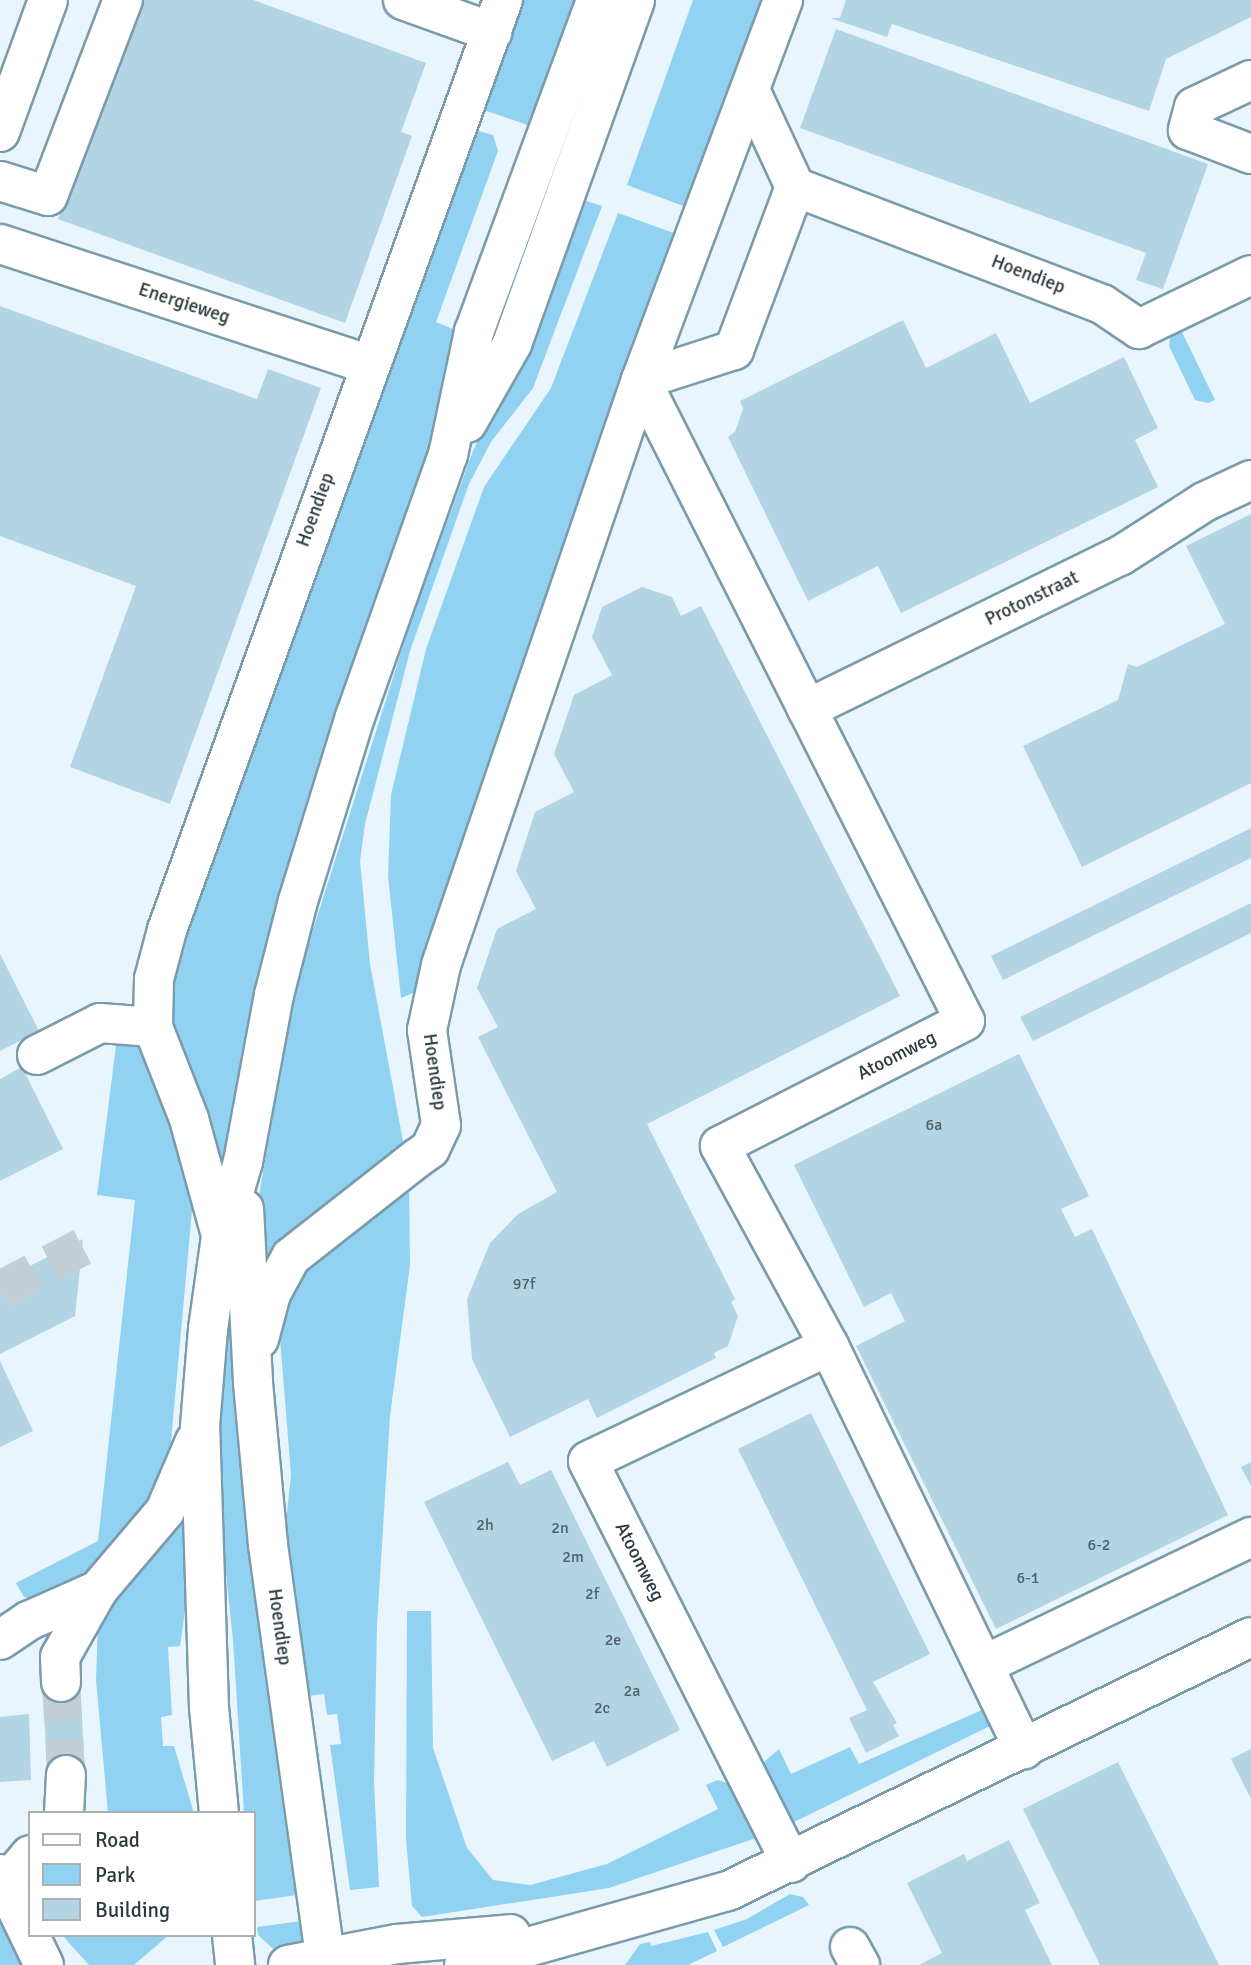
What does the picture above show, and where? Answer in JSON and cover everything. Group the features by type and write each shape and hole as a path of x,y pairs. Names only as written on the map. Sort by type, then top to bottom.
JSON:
{"main road":[{"path":"0,132 48,0"},
{"path":"0,181 48,196 123,0"},
{"path":"403,0 498,16"},
{"name":"Hoendiep","path":"219,1811 209,1708 200,1426 208,1329 221,1237 243,1161 268,1021 298,901 355,718 449,455 474,331 596,0"},
{"name":"Hoendiep","path":"449,455 512,344 635,0"},
{"name":"Hoendiep","path":"253,1383 264,1312 291,1257 430,1149 441,1125 427,1030 440,965 641,380 783,0"},
{"name":"Hoendiep","path":"153,1027 154,979 167,930 368,364 498,16"},
{"path":"1251,80 1194,107 1188,130 1251,154"},
{"path":"750,90 796,187 734,349 641,380 807,709"},
{"name":"Hoendiep","path":"796,187 1102,304 1139,329 1251,275"},
{"name":"Energieweg","path":"0,244 368,364"},
{"name":"Protonstraat","path":"807,709 1120,556 1204,502 1251,480"},
{"name":"Atoomweg","path":"807,709 965,1021 720,1146 829,1346 986,1664 1024,1749"},
{"path":"37,1055 100,1023 153,1027 189,1119 221,1237"},
{"name":"Hoendiep","path":"243,1161 253,1383 313,1963"},
{"name":"Atoomweg","path":"791,1863 588,1461 829,1346"},
{"path":"61,1682 60,1657 98,1590 165,1511 200,1426"},
{"path":"986,1664 1251,1537"},
{"path":"0,1640 28,1620 98,1590"},
{"path":"464,1965 590,1928 665,1912 791,1863 1251,1637"},
{"path":"64,1811 66,1775"},
{"path":"28,1857 3,1880 28,1932"},
{"path":"313,1963 397,1944 590,1928"},
{"path":"30,1937 44,1965"},
{"path":"232,1937 235,1965"}],"green space":[{"path":"513,0 586,0 539,129 475,107"},
{"path":"693,0 773,0 694,210 627,185"},
{"path":"469,128 493,135 498,151 436,322 453,329 441,415 258,985 221,1168 165,1038 168,951"},
{"path":"577,198 602,206 533,388 491,442 469,484 410,651 365,824 360,861 370,964 405,1152 266,1284 255,1218 297,980 411,621 473,451 517,359"},
{"path":"618,213 685,237 418,991 401,998 388,876 391,795 426,649 484,487 551,388"},
{"path":"1181,330 1215,400 1208,403 1195,400 1169,346 1170,337"},
{"path":"117,1038 141,1040 194,1189 169,1463 158,1487 104,1559 77,1582 33,1599 24,1597 16,1583 98,1541 135,1200 97,1195"},
{"path":"409,1180 410,1265 390,1416 377,1625 374,1782 379,1887 350,1890 330,1745 341,1744 337,1714 327,1715 324,1694 308,1696 284,1538 291,1475 279,1326 299,1272"},
{"path":"234,1273 305,1894 256,1901 256,1811 244,1811 233,1640 213,1448 214,1365"},
{"path":"185,1508 194,1549 180,1646 168,1647 172,1715 161,1717 163,1746 174,1746 193,1811 108,1811 96,1680 98,1623 133,1563"},
{"path":"407,1611 431,1611 433,1748 467,1848 493,1880 530,1885 607,1864 718,1809 706,1785 718,1780 735,1786 762,1836 609,1888 422,1917 412,1906 406,1839"},
{"path":"982,1710 990,1726 788,1825 762,1770 765,1761 779,1749 791,1774 850,1747 859,1764"},
{"path":"790,1894 803,1897 809,1905 723,1947 714,1930 747,1919"},
{"path":"0,1919 23,1965 0,1965"},
{"path":"309,1920 311,1943 280,1955 258,1935 257,1927"},
{"path":"708,1932 717,1951 688,1965 625,1965 640,1944 650,1942 651,1946"},
{"path":"64,1937 167,1937 134,1965 89,1965"}],"building":[{"path":"138,0 253,0 426,63 401,132 412,136 345,323 58,219"},
{"path":"846,0 1251,0 1251,17 1166,59 1149,111 892,24 887,37 830,18 840,18"},
{"path":"836,29 1208,164 1163,289 1136,280 1146,253 800,128"},
{"path":"0,306 257,399 268,369 321,388 170,804 70,767 136,586 0,536"},
{"path":"903,320 926,368 996,333 1030,403 1124,357 1158,428 1135,440 1158,487 901,613 878,566 808,601 728,437 735,432 743,409 740,401"},
{"path":"1251,514 1251,783 1082,867 1023,746 1118,700 1128,664 1137,667 1225,624 1186,546"},
{"path":"642,587 672,597 681,616 701,606 900,996 647,1124 735,1299 731,1302 738,1316 728,1346 714,1353 716,1358 597,1418 588,1399 510,1437 472,1359 467,1299 490,1243 518,1214 557,1192 478,1037 498,1027 477,988 497,929 536,909 516,871 535,812 574,792 554,754 574,695 612,675 592,637 602,607"},
{"path":"1251,828 1251,858 1003,980 991,956"},
{"path":"1251,903 1251,933 1033,1041 1020,1017"},
{"path":"0,954 39,1031 0,1051"},
{"path":"1019,1054 1089,1196 1061,1209 1075,1237 1092,1229 1228,1515 996,1629 856,1346 905,1321 891,1293 864,1307 794,1165"},
{"path":"22,1067 63,1149 0,1181 0,1079"},
{"path":"83,1239 75,1316 0,1354 0,1281"},
{"path":"0,1361 33,1431 0,1447"},
{"path":"811,1413 930,1654 873,1682 897,1723 893,1725 899,1736 866,1753 849,1718 867,1710 738,1449"},
{"path":"508,1462 520,1485 551,1470 680,1730 607,1767 594,1741 552,1761 424,1502"},
{"path":"1251,1462 1251,1486 1241,1467"},
{"path":"80,1681 85,1774 48,1776 42,1683"},
{"path":"29,1714 31,1780 0,1782 0,1717"},
{"path":"1251,1749 1251,1799 1231,1759"},
{"path":"1118,1762 1219,1965 1100,1965 1023,1809"},
{"path":"1009,1840 1040,1903 1025,1910 1052,1965 919,1965 942,1953 907,1883 964,1854 967,1861"}],"tunnel":[{"path":"0,1290 82,1247"},
{"path":"61,1682 66,1775"}]}
